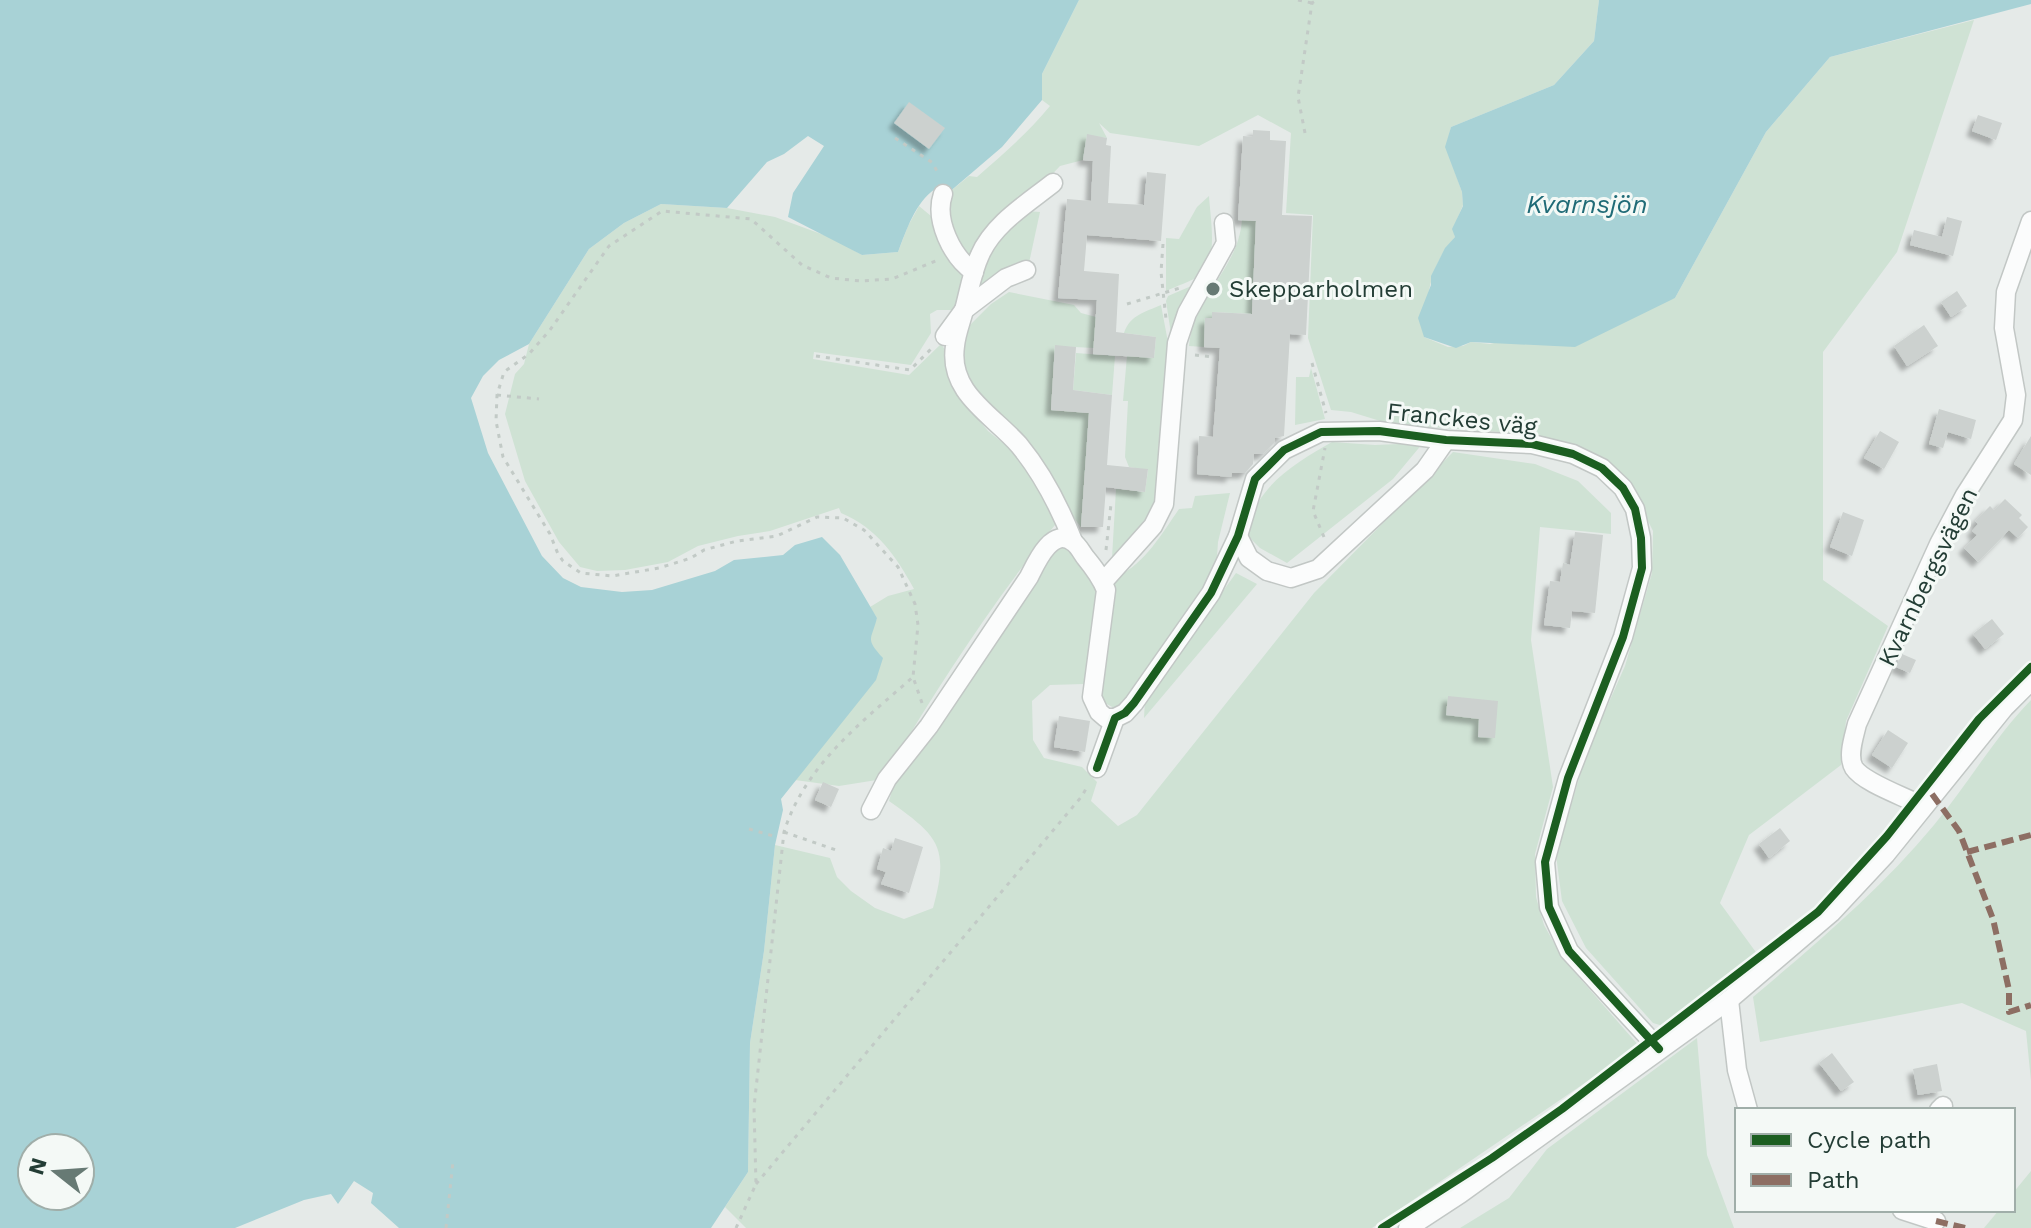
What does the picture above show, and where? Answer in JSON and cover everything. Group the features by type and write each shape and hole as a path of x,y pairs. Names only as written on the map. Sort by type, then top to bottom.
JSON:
{"street":[{"path":"1053,183 999,229 980,253 954,348 958,374 966,395 1018,444 1035,467 1064,517 1073,541 1103,582 1106,590 1104,619 1092,697 1099,712 1106,718 1115,718"},
{"path":"943,194 939,207 941,220 959,258 974,272"},
{"name":"Kvarnbergsvägen","path":"1922,806 1863,777 1853,767 1851,751 1857,724 1939,544 1965,495 2013,420 2016,395 2004,328 2006,292 2031,221"},
{"path":"1103,582 1153,526 1164,504 1177,343 1187,313 1226,243 1224,223"},
{"path":"945,336 964,310 1006,278 1026,270"},
{"name":"Franckes väg","path":"1097,768 1115,718 1134,703 1211,593 1238,536 1255,479 1284,450 1321,432 1379,431 1446,440 1532,444 1573,454 1602,468 1623,488 1635,509 1641,538 1642,568 1623,637 1568,778 1545,862 1549,907 1569,951 1659,1049"},
{"name":"Franckes väg","path":"1238,536 1249,558 1267,571 1291,578 1318,569 1425,470 1446,440"},
{"path":"871,810 895,766 929,726 1043,551 1053,541 1063,538 1073,541"},
{"path":"1408,1228 1729,1000 1831,913 1886,854 2004,708 2031,681"},
{"path":"1729,1000 1737,1070 1747,1108"},
{"path":"1908,1212 1936,1221"}],"path":[{"path":"1298,0 1314,1 1298,97 1305,133"},
{"path":"895,138 933,163 944,187 943,194"},
{"path":"929,726 913,677 918,625 915,604 908,584 883,548 864,530 843,518 817,517 777,536 726,544 631,575 593,575 570,567 558,554 550,534 503,457 496,421 497,395 504,372 529,354 550,330 609,246 662,211 751,219 802,265 831,278 861,281 892,279 933,261 959,258"},
{"path":"1163,244 1163,295 1168,336 1177,343"},
{"path":"1127,304 1163,295 1205,278"},
{"path":"816,356 910,370 945,336"},
{"path":"1312,363 1325,406 1328,432 1313,511 1334,554"},
{"path":"497,395 539,399"},
{"path":"1106,551 1111,504"},
{"path":"756,1184 754,1107 784,832 791,811 819,766 843,739 913,677"},
{"path":"736,1228 756,1184 1082,796 1097,768"},
{"path":"749,829 777,837"},
{"path":"784,832 836,850"},
{"path":"446,1228 453,1161"}],"green space":[{"path":"1079,0 1599,0 1594,41 1554,85 1451,127 1446,147 1462,192 1463,205 1453,229 1455,237 1439,260 1430,284 1424,337 1448,347 1471,342 1490,344 1675,298 1766,132 1830,57 1974,20 1897,252 1823,352 1823,580 1888,626 1846,721 1841,765 1749,835 1720,903 1758,955 1670,1024 1663,1026 1653,1023 1586,948 1562,901 1556,855 1587,752 1625,666 1652,573 1653,531 1628,481 1605,458 1572,444 1512,433 1390,424 1351,412 1331,410 1308,338 1313,215 1286,213 1291,133 1258,115 1199,146 1110,133 1099,123 1107,138 1087,135 1083,160 1060,166 969,261 947,227 947,194 969,176 977,177 1050,106 1042,100 1042,74"},
{"path":"1209,196 1212,238 1206,269 1166,291 1166,238 1179,239 1197,207"},
{"path":"661,204 727,208 775,217 832,238 862,255 898,252 919,206 937,221 965,281 957,310 937,310 930,314 931,333 911,365 814,352 813,359 909,375 941,344 949,355 966,405 988,431 1018,455 1059,520 966,646 883,779 839,786 795,780 871,645 869,637 877,618 870,607 888,596 914,589 900,565 875,535 841,513 839,508 770,531 698,546 668,562 625,570 597,571 580,567 559,542 525,481 505,414 515,374 524,364 529,344 589,249 624,223"},
{"path":"1027,211 1040,212 1029,263 971,298 992,245"},
{"path":"1242,220 1256,221 1252,314 1213,312 1212,318 1205,318 1204,347 1189,346 1199,312 1233,254"},
{"path":"1196,284 1171,334 1168,296"},
{"path":"1009,292 1074,305 1081,313 1096,317 1094,348 1055,346 1051,410 1089,413 1081,527 965,382 962,341 968,327 991,304"},
{"path":"1161,305 1171,345 1161,503 1126,549 1112,558 1116,489 1145,492 1148,470 1129,467 1125,457 1128,401 1123,401 1127,356 1154,358 1156,337 1124,333 1134,318"},
{"path":"1076,353 1115,356 1112,395 1073,390"},
{"path":"1311,368 1325,419 1295,425 1296,377 1309,377"},
{"path":"1332,442 1375,445 1423,443 1393,479 1287,563 1260,548 1248,536 1255,509 1264,494 1286,471"},
{"path":"1453,452 1535,464 1578,481 1611,513 1611,534 1540,527 1531,640 1553,787 1535,854 1536,897 1544,925 1563,959 1639,1046 1372,1228 746,1228 725,1207 748,1172 750,1043 775,845 830,858 837,877 875,908 904,919 933,908 940,870 936,844 919,824 889,801 894,784 1050,552 1063,546 1083,562 1095,578 1099,593 1098,619 1084,684 1050,685 1032,701 1033,740 1044,758 1082,767 1097,782 1091,801 1118,826 1137,815 1314,593"},
{"path":"1230,493 1209,582 1127,702 1114,708 1105,703 1098,685 1117,577 1145,556 1179,509 1192,508 1195,496"},
{"path":"1236,573 1257,584 1144,718 1145,700"},
{"path":"2031,700 2031,1081 2026,1031 1962,1003 1760,1042 1753,997 1824,936 1914,849"},
{"path":"1697,1038 1707,1155 1734,1228 1460,1228 1509,1198 1547,1149"},
{"path":"2031,1171 2031,1228 1984,1228 1997,1212 2015,1212 2015,1191"}],"water":[{"path":"0,0 1079,0 1042,74 1042,100 1002,147 947,194 935,189 928,195 912,217 898,252 862,255 788,217 793,193 824,146 808,136 767,162 727,208 661,204 624,223 589,249 529,344 499,360 483,376 471,398 488,453 542,556 563,578 581,587 622,592 652,590 715,571 734,560 783,555 795,545 822,537 840,555 877,618 871,639 883,658 876,680 781,799 783,810 775,845 750,1043 748,1172 711,1228 399,1228 371,1203 373,1193 354,1181 338,1204 331,1194 304,1200 235,1228 0,1228"},
{"name":"Kvarnsjön","path":"1599,0 2031,0 2031,4 1830,57 1766,132 1675,298 1575,347 1471,342 1456,348 1424,337 1418,318 1431,285 1431,276 1445,248 1455,237 1452,229 1463,206 1462,192 1445,147 1451,127 1554,85 1594,41"}],"building":[{"path":"909,102 945,128 929,149 894,123"},
{"path":"1978,115 2002,123 1996,140 1972,131"},
{"path":"1253,130 1270,131 1270,140 1286,141 1282,215 1312,216 1306,335 1290,334 1284,436 1275,438 1263,454 1254,454 1253,464 1245,473 1232,473 1231,477 1197,474 1199,436 1213,437 1220,348 1204,347 1205,318 1212,318 1212,312 1252,314 1256,221 1238,220 1243,136 1253,137"},
{"path":"1087,134 1107,138 1106,145 1111,146 1108,203 1144,205 1147,172 1166,174 1161,241 1087,235 1084,271 1119,274 1116,332 1156,337 1154,358 1093,354 1097,300 1058,298 1067,199 1091,201 1093,161 1083,160"},
{"path":"1947,217 1962,221 1953,256 1910,245 1914,230 1942,237"},
{"path":"1957,291 1967,306 1951,317 1941,302"},
{"path":"1924,325 1938,346 1907,366 1894,346"},
{"path":"1055,345 1076,347 1073,390 1112,395 1107,465 1148,469 1145,492 1106,487 1103,527 1081,527 1089,413 1051,410"},
{"path":"1939,409 1976,420 1971,439 1948,432 1943,448 1929,444"},
{"path":"1880,431 1899,442 1884,469 1864,458"},
{"path":"2031,436 2031,475 2014,464"},
{"path":"2005,499 2022,515 2019,518 2028,527 2018,538 2009,530 1978,562 1964,548 1977,535 1972,531 1978,524 1975,521 1990,506 1994,510"},
{"path":"1843,512 1864,520 1852,556 1830,547"},
{"path":"1575,532 1603,535 1595,613 1572,611 1570,628 1544,625 1550,581 1560,582 1563,563 1570,565"},
{"path":"1992,619 2004,634 1985,649 1973,634"},
{"path":"1902,654 1916,660 1910,673 1896,667"},
{"path":"1448,696 1498,701 1495,738 1478,737 1479,719 1446,715"},
{"path":"1059,716 1090,721 1085,752 1054,747"},
{"path":"1888,730 1908,743 1892,768 1872,755"},
{"path":"823,782 839,789 831,807 815,800"},
{"path":"1780,828 1790,841 1769,858 1759,844"},
{"path":"895,838 923,847 909,893 881,884 886,872 877,869 883,848 891,851"},
{"path":"1832,1053 1854,1082 1841,1091 1819,1063"},
{"path":"1937,1064 1942,1091 1918,1095 1913,1069"}],"marked path":[{"path":"1932,794 1959,831 1993,919 2009,990 2009,1012 2031,1005"},
{"path":"1967,852 2031,835"},
{"path":"1936,1221 1965,1228"}],"cycle path":[{"path":"1097,768 1115,718 1134,703 1211,593 1238,536 1255,479 1284,450 1321,432 1379,431 1446,440 1532,444 1573,454 1602,468 1623,488 1635,509 1641,538 1642,568 1623,637 1568,778 1545,862 1549,907 1569,951 1659,1049"},
{"path":"1382,1228 1562,1109 1818,912 1887,836 1979,719 2031,667"}],"place":[{"name":"Skepparholmen","path":"1213,289"}]}
